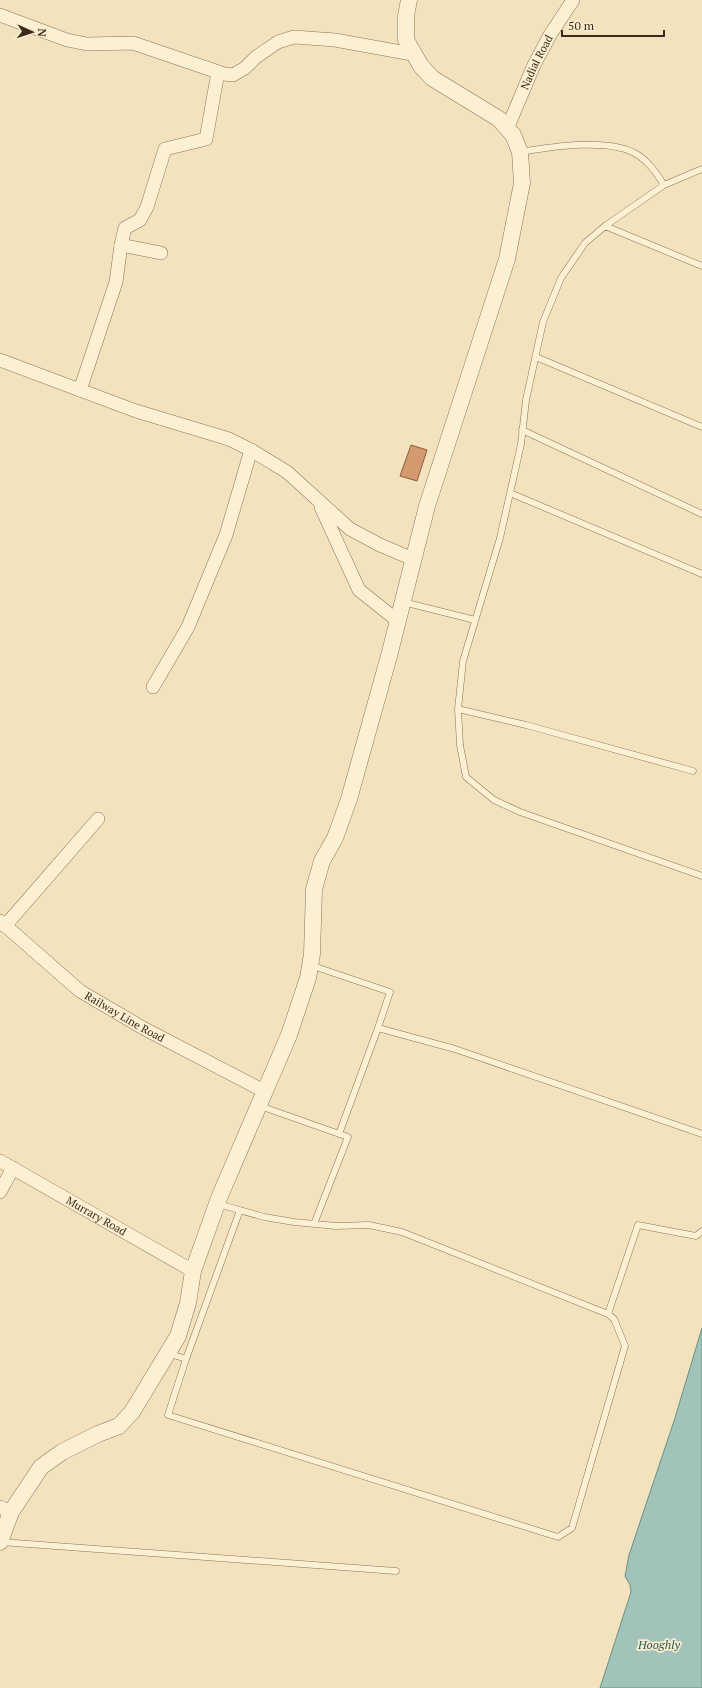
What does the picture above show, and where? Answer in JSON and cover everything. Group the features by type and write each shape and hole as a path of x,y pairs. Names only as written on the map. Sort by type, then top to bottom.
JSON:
{"street":[{"path":"0,1542 6,1509 41,1467 62,1452 98,1434 119,1426 132,1412 178,1336 188,1303 193,1271 217,1204 264,1090 289,1035 308,978 314,889 322,861 335,838 349,799 403,602 426,506 507,259 522,183 520,152 513,135 499,119 432,78 412,54 406,40 406,16 409,0"},
{"name":"Nadial Road","path":"507,129 534,65 550,35 574,0"},
{"path":"0,15 67,40 88,44 134,43 218,72 232,75 245,68 256,57 278,42 294,37 335,40 412,54"},
{"path":"80,390 116,282 125,228 140,220 147,207 165,148 206,139 218,72"},
{"path":"121,245 161,252"},
{"path":"0,360 136,411 229,439 251,450 287,472 336,518 360,536 413,559"},
{"path":"153,687 188,627 220,549 251,450"},
{"path":"318,500 359,590 398,621"},
{"path":"2,923 98,819"},
{"name":"Railway Line Road","path":"2,923 80,991 143,1028 264,1090"},
{"name":"Murrary Road","path":"0,1161 193,1271"},
{"path":"0,1192 13,1168"}],"lane":[{"path":"520,152 578,144 610,147 638,155 652,168 664,185"},
{"path":"702,169 664,185 605,226 585,242 561,278 543,322 526,400 522,430 500,538 462,661 458,709 460,745 466,777 494,800 520,812 702,876"},
{"path":"605,226 702,266"},
{"path":"536,357 702,427"},
{"path":"522,430 702,514"},
{"path":"510,493 702,574"},
{"path":"403,602 475,620"},
{"path":"458,709 526,725 693,771"},
{"path":"310,965 390,992 339,1134"},
{"path":"378,1028 455,1049 702,1134"},
{"path":"258,1106 348,1137 314,1224"},
{"path":"217,1204 240,1210 264,1217 336,1226 368,1225 402,1232 608,1314 614,1319 625,1346 572,1528 558,1537 168,1415 186,1359 240,1210"},
{"path":"608,1314 638,1225 696,1236 702,1231"},
{"path":"168,1353 186,1359"},
{"path":"0,1542 396,1571"}],"water":[{"name":"Hooghly","path":"702,1328 702,1688 600,1688 631,1592 630,1585 625,1576 629,1555 674,1421"}],"building":[{"path":"411,445 427,450 417,481 400,476"}]}
